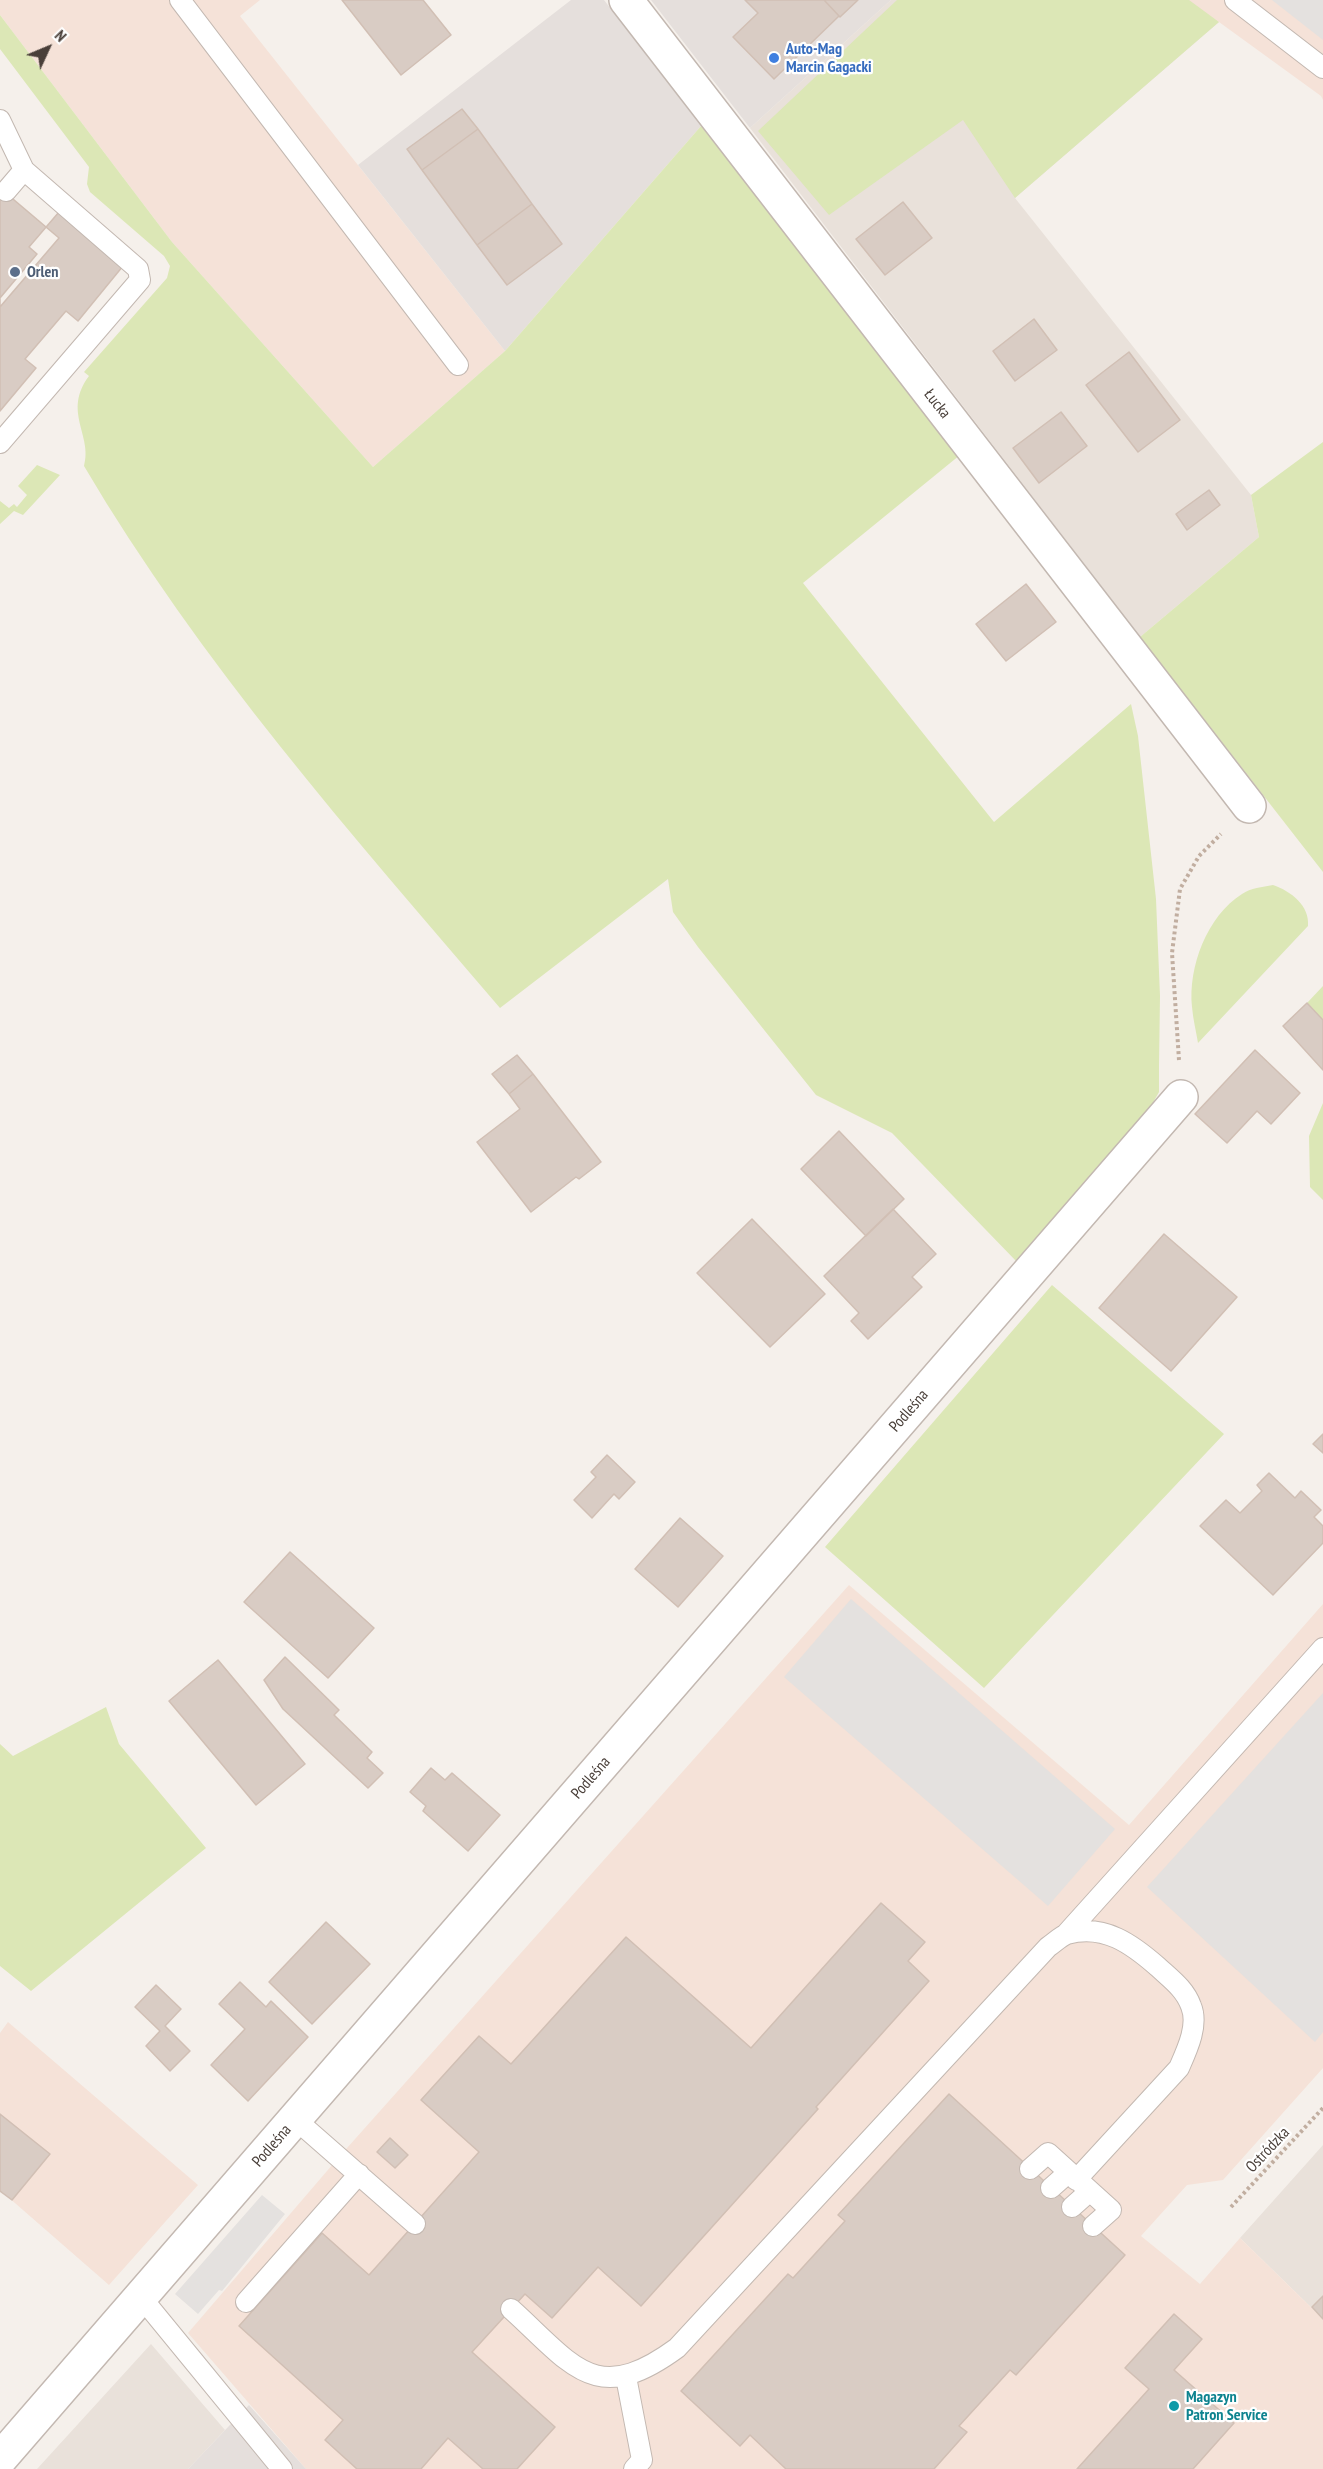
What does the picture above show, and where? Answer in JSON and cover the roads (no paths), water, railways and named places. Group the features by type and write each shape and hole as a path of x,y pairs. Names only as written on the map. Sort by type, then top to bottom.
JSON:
{"street":[{"name":"Łucka","path":"626,0 1249,806"},
{"name":"Podleśna","path":"0,2459 1181,1097"}],"lane":[{"path":"180,0 458,365"},
{"path":"1235,0 1323,68"},
{"path":"0,120 24,170 138,268 140,280 0,443"},
{"path":"6,191 24,170"},
{"path":"511,2309 577,2367 604,2379 626,2377 653,2366 677,2348 1048,1947 1066,1934 1323,1648"},
{"path":"1066,1934 1089,1931 1112,1935 1134,1946 1180,1987 1192,2007 1193,2026 1189,2047 1179,2068 1078,2181 1072,2207"},
{"path":"295,2119 415,2224"},
{"path":"1030,2169 1048,2153 1111,2210 1093,2226"},
{"path":"246,2302 359,2174"},
{"path":"1051,2188 1078,2181"},
{"path":"141,2297 282,2469"},
{"path":"626,2377 642,2460 634,2469"}],"place":[{"name":"Auto-Mag Marcin Gagacki","path":"774,58"},
{"name":"Orlen","path":"15,272"},
{"name":"Magazyn Patron Service","path":"1174,2406"}]}
